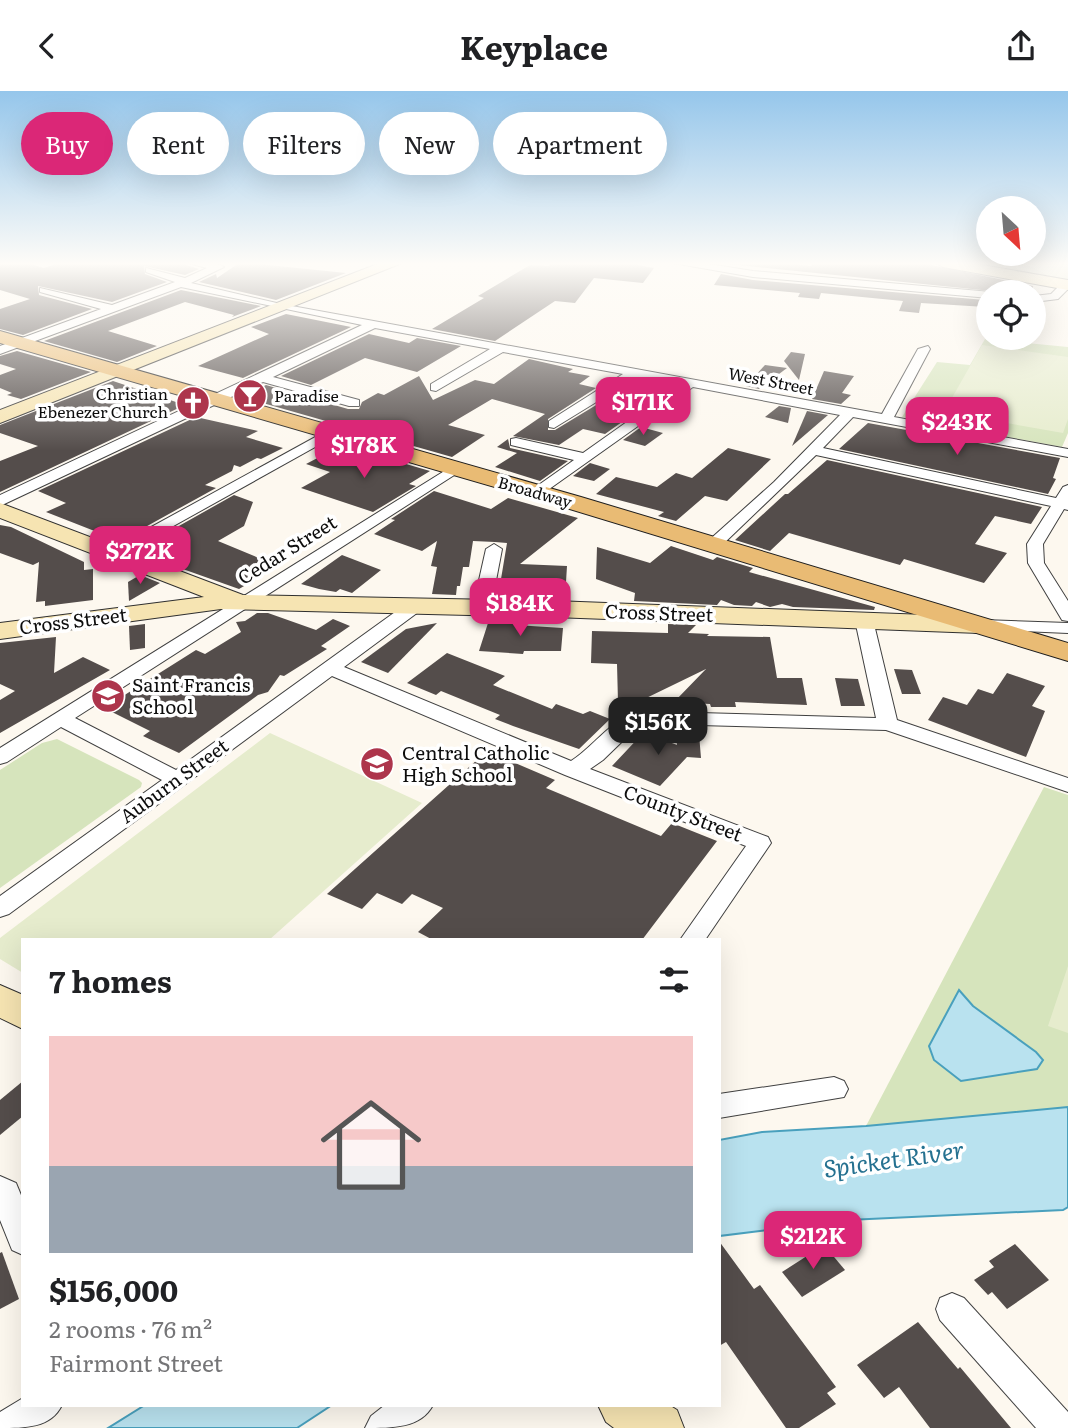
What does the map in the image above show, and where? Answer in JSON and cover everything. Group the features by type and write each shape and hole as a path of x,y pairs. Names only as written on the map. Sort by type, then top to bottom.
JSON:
{"main road":[{"name":"Broadway","path":"6,343 115,371 538,492 1068,652"}],"street":[{"path":"6,343 62,325"},
{"path":"0,417 233,325"},
{"path":"0,501 371,325"},
{"name":"West Street","path":"381,325 1068,453"},
{"path":"436,387 501,348"},
{"path":"886,419 924,349"},
{"path":"554,424 634,373"},
{"path":"264,378 354,403"},
{"path":"538,492 690,383"},
{"path":"713,545 814,450 849,413"},
{"path":"110,554 330,433"},
{"path":"516,442 585,458"},
{"path":"814,450 1065,500 1035,544 1036,563 1068,615"},
{"name":"Cedar Street","path":"0,757 454,469"},
{"path":"0,510 243,603"},
{"path":"482,607 494,549"},
{"name":"Cross Street","path":"0,631 221,602 482,607 1068,628"},
{"name":"Auburn Street","path":"0,908 415,606"},
{"path":"864,620 888,724"},
{"path":"330,668 573,770 596,755 612,737 631,722 699,719 888,724 1068,785"},
{"path":"61,719 177,779"},
{"name":"County Street","path":"573,770 760,843 693,938"},
{"path":"0,999 21,1013"},
{"path":"721,1106 772,1096 834,1090"},
{"path":"0,1190 5,1193 21,1235"},
{"path":"953,1309 1059,1428"},
{"path":"6,1428 43,1407"},
{"path":"383,1428 413,1407"},
{"path":"626,1407 659,1428"}],"green space":[{"path":"1046,345 1068,347 1068,433 1062,447 902,417 937,362 970,365 979,350 1046,350"},
{"path":"979,350 1018,350 1068,357 1068,419 1063,433 944,412"},
{"path":"270,733 422,803 271,938 21,938 21,972 0,959 0,938"},
{"path":"57,739 139,780 141,787 0,888 0,770 42,743"},
{"path":"1044,787 1068,795 1068,1107 866,1126"},
{"path":"1068,966 1068,1033 1048,1026"}],"water":[{"path":"959,990 973,1006 1036,1052 1043,1060 1037,1069 961,1081 934,1060 929,1046"},
{"name":"Spicket River","path":"1068,1107 1068,1207 1063,1210 848,1220 721,1236 721,1140 762,1132 866,1126"},
{"path":"142,1407 329,1407 297,1428 108,1428"}],"building":[{"path":"0,325 48,325 23,335 0,329"},
{"path":"86,325 123,325 108,331 157,346 117,362 44,341"},
{"path":"438,325 518,325 495,341 432,329"},
{"path":"251,327 351,327 243,378 198,366 269,334"},
{"path":"369,334 409,343 417,338 461,346 417,372 365,358 311,385 281,376"},
{"path":"17,351 91,372 21,399 7,395 12,393 0,388 0,375 16,369 0,364 0,356"},
{"path":"791,352 805,354 799,380 784,361"},
{"path":"529,359 573,369 568,372 590,376 579,384 596,388 548,419 548,430 555,430 616,393 653,400 605,434 583,429 559,445 513,436 545,414 492,399 448,425 485,435 452,457 242,397 266,385 348,409 359,409 362,402 378,393 384,395 419,376 433,400 475,380 494,384"},
{"path":"765,365 787,368 759,389 746,386"},
{"path":"824,371 854,376 842,393 851,395 841,404 812,399"},
{"path":"113,381 185,405 0,492 0,461 38,446 0,433 0,425"},
{"path":"779,406 791,408 788,423 765,417"},
{"path":"807,411 828,415 792,446"},
{"path":"196,417 258,431 246,437 283,448 240,467 234,465 232,471 205,485 216,488 120,541 46,512 66,503 38,491"},
{"path":"868,423 1060,458 1053,478 1056,479 1048,494 839,449"},
{"path":"641,427 663,433 645,446 623,440"},
{"path":"508,439 510,448 568,461 540,481 495,467 517,453 497,447"},
{"path":"728,448 771,459 727,501 705,496 676,521 658,516 664,512 596,494 616,477 657,487 676,473 692,478"},
{"path":"365,452 430,471 409,484 416,486 373,512 301,488 330,472 306,464 327,453 351,461"},
{"path":"827,460 1042,507 1031,524 995,516 975,544 1007,553 984,583 904,559 900,565 789,533 770,551 735,540"},
{"path":"590,463 610,469 594,481 573,476"},
{"path":"434,491 491,509 508,498 578,518 520,564 567,566 565,598 498,597 507,543 473,541 469,567 463,567 456,595 432,594 437,567 431,566 437,541 422,551 374,534 395,520 391,519"},
{"path":"234,495 253,502 244,526 218,541 278,566 239,589 163,562 167,560 138,549"},
{"path":"0,525 11,527 84,562 84,570 93,569 93,600 45,606 45,601 36,602 39,562 33,565 0,553"},
{"path":"671,546 713,560 717,557 753,568 749,572 875,607 874,610 793,607 782,604 770,607 756,602 752,606 734,605 721,600 717,605 634,601 635,593 596,579 597,547 650,563"},
{"path":"342,555 381,570 352,593 301,584"},
{"path":"140,575 160,583 129,601 128,582"},
{"path":"257,613 268,613 316,630 333,619 350,626 321,646 327,649 284,676 280,675 268,692 258,695 179,753 143,736 150,731 104,708 196,650 205,654 241,632 236,622 245,621"},
{"path":"494,618 515,619 515,625 563,628 561,651 524,651 523,654 479,651 488,623 494,623"},
{"path":"437,623 388,673 361,662 406,629"},
{"path":"145,624 145,648 130,650 129,626"},
{"path":"668,624 696,625 688,633 709,634 707,636 770,637 777,678 802,678 807,705 735,702 736,707 711,707 710,704 674,702 706,669 636,703 618,702 617,664 591,663 592,631 668,633"},
{"path":"56,637 54,673 83,657 110,670 0,733 0,700 15,691 0,684 0,643"},
{"path":"447,653 505,676 493,685 552,709 556,704 583,714 590,711 610,719 579,749 495,719 500,715 441,691 436,695 407,683"},
{"path":"894,669 912,670 921,694 902,694"},
{"path":"1007,673 1045,686 1032,706 1045,711 1026,757 928,720 943,697 967,705 978,689 993,694"},
{"path":"835,678 858,679 865,706 841,706"},
{"path":"644,732 677,745 676,734 699,734 701,758 687,757 660,786 612,766"},
{"name":"Central Catholic High School","path":"487,751 555,780 546,788 661,836 672,823 717,841 644,938 429,938 418,932 443,908 412,894 402,904 377,893 362,909 327,894"},
{"path":"21,1083 21,1118 0,1135 0,1100"},
{"path":"721,1244 754,1289 760,1285 836,1387 827,1393 836,1404 799,1428 786,1428 726,1342 721,1345"},
{"path":"1015,1244 1049,1280 1007,1309 992,1292 988,1295 974,1280 994,1267 989,1261"},
{"path":"824,1245 845,1270 802,1297 782,1272"},
{"path":"2,1252 19,1299 0,1309 0,1253"},
{"path":"918,1322 1011,1428 930,1428 899,1387 884,1398 857,1365"}],"place":[{"name":"Paradise","path":"250,396"},
{"name":"Christian Ebenezer Church","path":"193,403"},
{"name":"Saint Francis School","path":"108,696"},
{"name":"Central Catholic High School","path":"377,764"}]}
